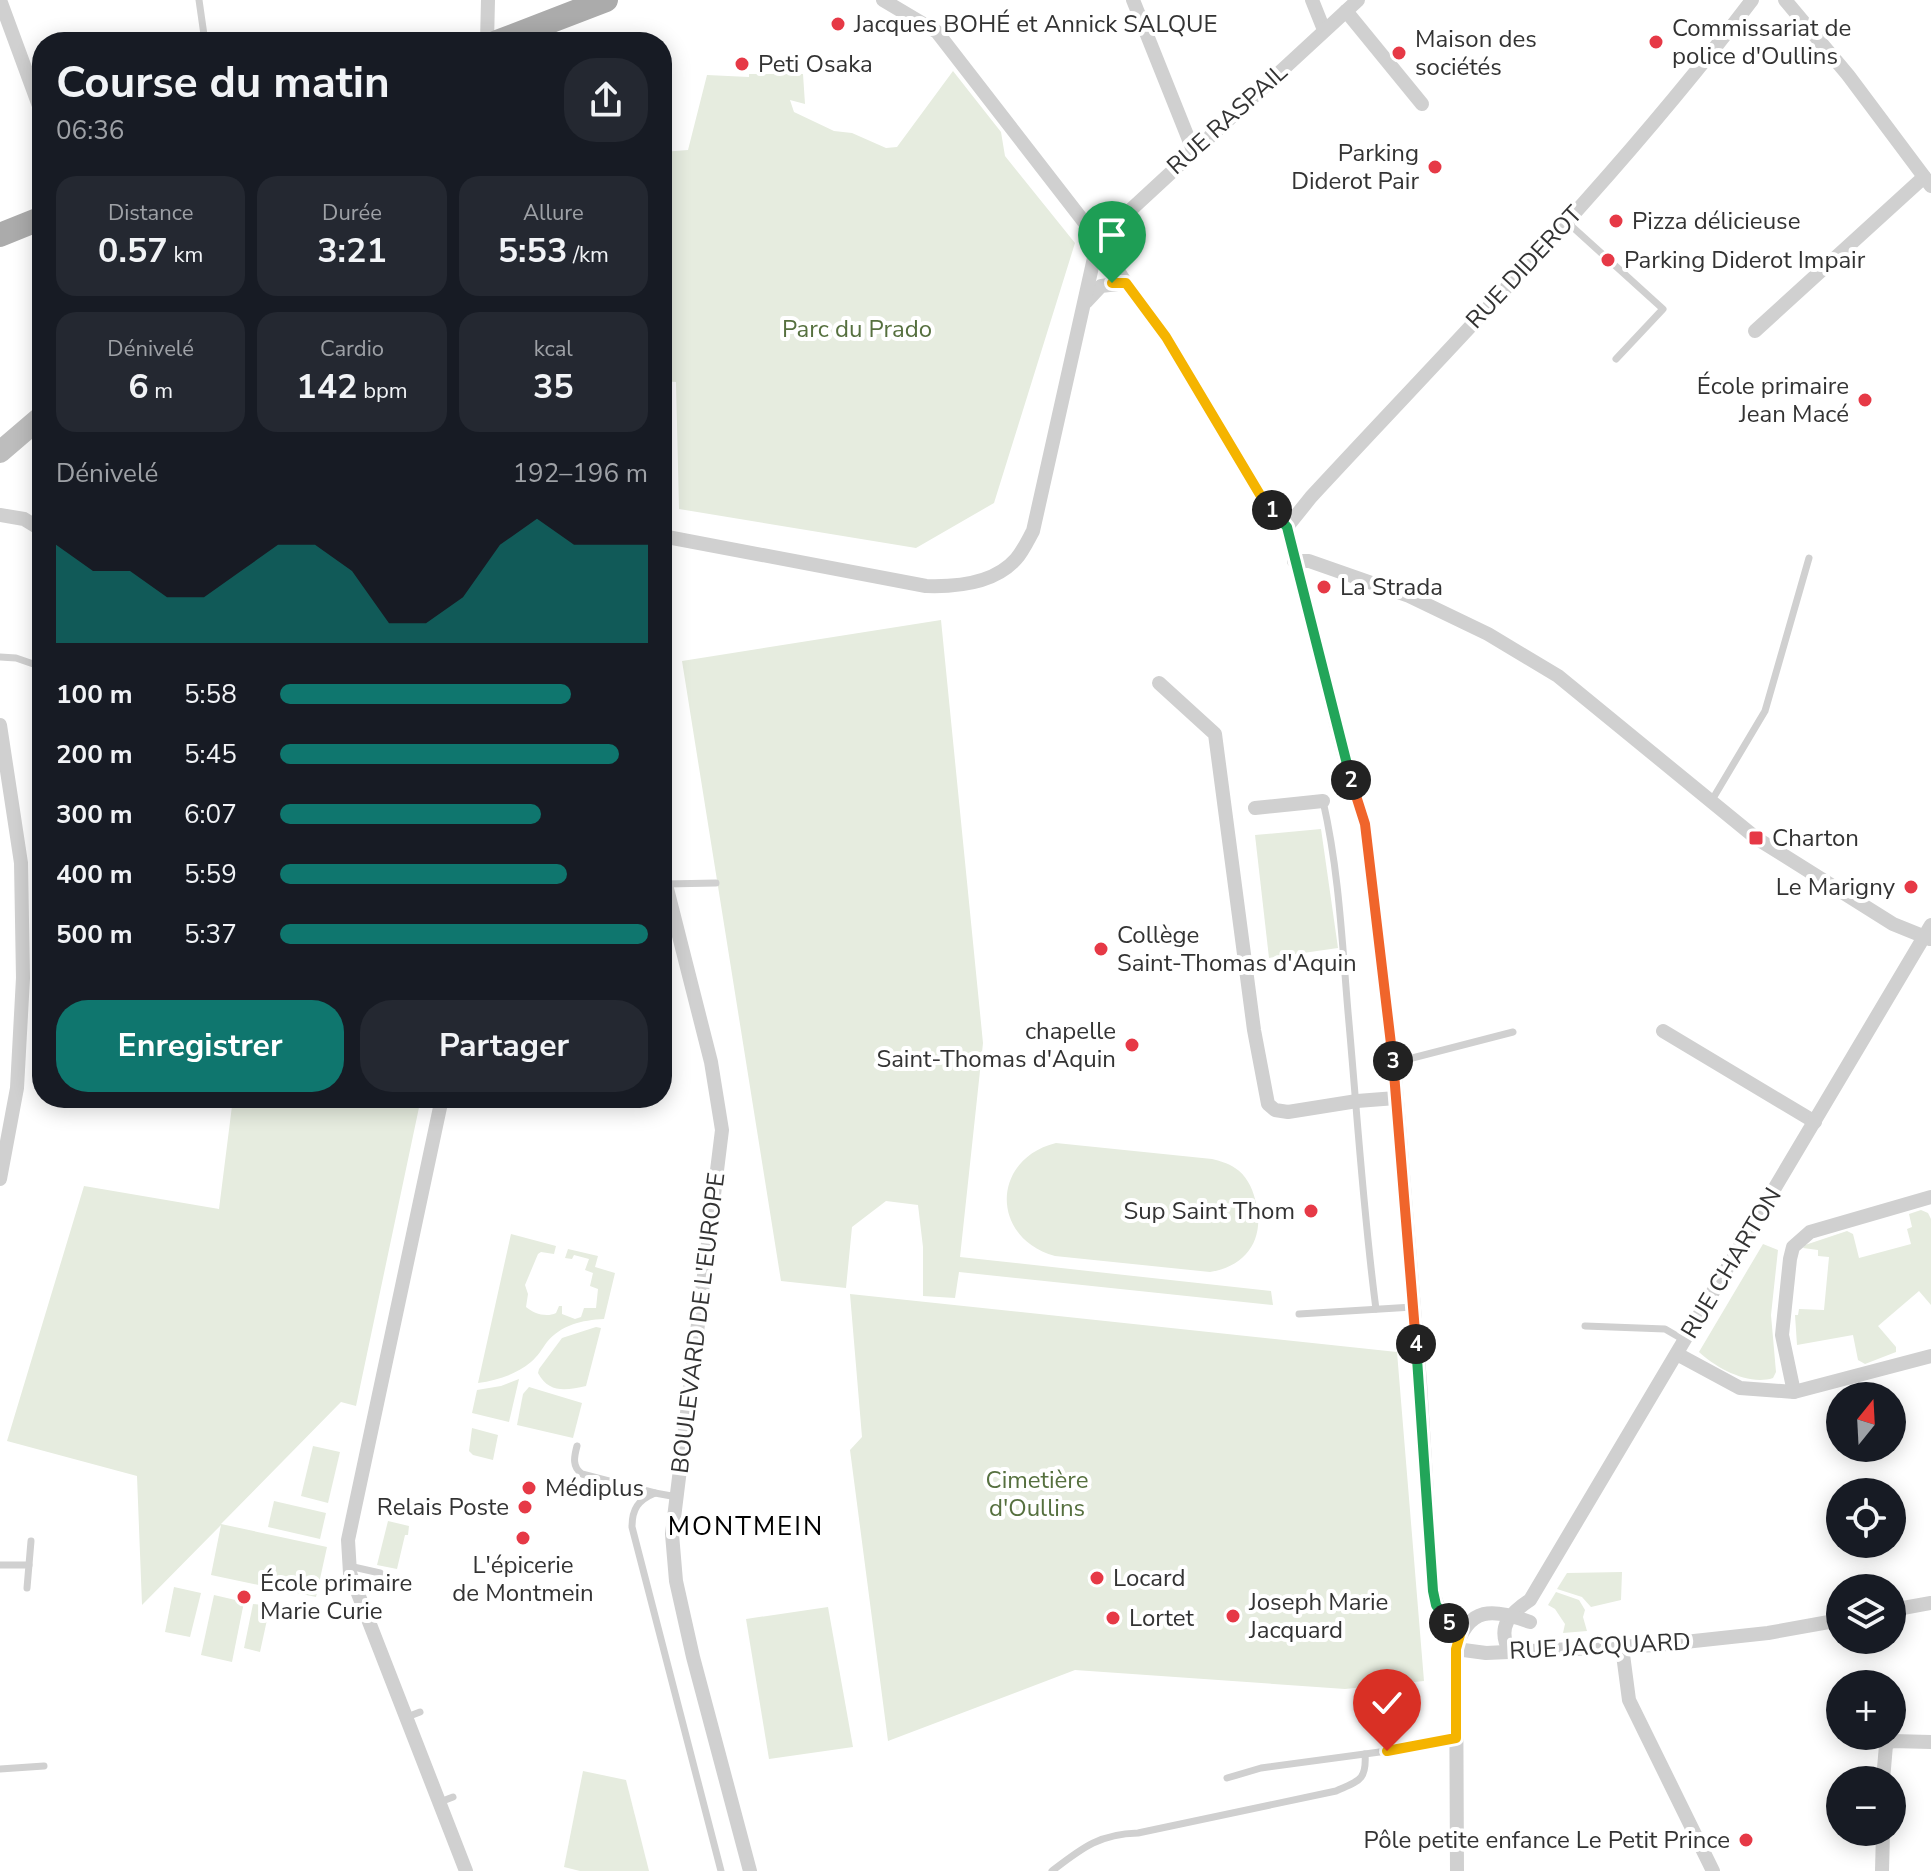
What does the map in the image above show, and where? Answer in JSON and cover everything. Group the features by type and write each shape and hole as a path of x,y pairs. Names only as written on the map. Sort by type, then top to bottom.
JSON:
{"main road":[{"path":"523,32 606,0"},
{"path":"0,235 32,222"}],"street":[{"path":"0,0 32,87"},
{"path":"487,32 488,0"},
{"path":"883,0 937,32 1098,240 1166,337 1262,498 1287,527 1350,779 1365,824 1393,1063 1433,1591 1436,1605 1449,1623 1462,1628 1456,1649 1457,1871"},
{"path":"1133,0 1193,150"},
{"path":"1312,0 1324,30"},
{"name":"RUE RASPAIL","path":"1098,240 1358,0"},
{"name":"RUE DIDEROT","path":"1287,527 1311,497 1567,222 1659,116 1752,0"},
{"path":"1755,331 1927,181 1848,75 1785,0"},
{"path":"1346,11 1422,104"},
{"path":"672,538 926,586 960,585 1004,570 1017,558 1033,531 1098,240"},
{"path":"1084,305 1101,286 1126,283"},
{"path":"0,452 32,425"},
{"path":"0,515 24,519 32,524"},
{"path":"1294,561 1309,561 1409,596 1488,634 1558,676 1756,838 1893,924 1929,934"},
{"path":"1159,683 1215,734 1257,1053 1268,1104 1275,1110 1288,1112 1396,1098"},
{"path":"0,725 5,796 21,863 23,978 17,1088 0,1179"},
{"path":"1227,815 1323,801"},
{"name":"BOULEVARD DE L'EUROPE","path":"672,908 711,1062 722,1130 672,1534 676,1581 693,1657 750,1871"},
{"name":"RUE CHARTON","path":"1509,1614 1530,1600 1929,934"},
{"path":"1663,1031 1815,1122"},
{"path":"440,1108 348,1540 349,1566 447,1800 466,1871"},
{"path":"1794,1392 1782,1335 1793,1247 1810,1232 1931,1197"},
{"path":"1677,1354 1740,1388 1794,1392 1931,1359"},
{"path":"1530,1600 1530,1622 1550,1648"},
{"path":"1906,1607 1931,1603"},
{"path":"1509,1614 1505,1626 1506,1645 1510,1652"},
{"name":"RUE JACQUARD","path":"1462,1628 1472,1618 1481,1615 1509,1614 1530,1622"},
{"name":"RUE JACQUARD","path":"1456,1649 1486,1653 1622,1647 1768,1633 1826,1623"},
{"path":"1622,1647 1629,1700 1713,1871"},
{"path":"1884,1766 1886,1745 1892,1741 1931,1742"},
{"path":"1882,1871 1883,1846"}],"lane":[{"path":"199,0 204,32"},
{"path":"1567,222 1663,309 1616,359"},
{"path":"1712,800 1765,711 1809,558"},
{"path":"0,657 32,664"},
{"path":"1323,801 1341,914 1368,1247 1376,1309"},
{"path":"672,884 716,883"},
{"path":"1393,1063 1513,1032"},
{"path":"1299,1314 1413,1307"},
{"path":"1585,1326 1665,1329 1685,1340"},
{"path":"577,1446 574,1463 582,1474 677,1497"},
{"path":"655,1493 637,1504 632,1527 721,1871"},
{"path":"27,1588 31,1541"},
{"path":"0,1565 29,1565"},
{"path":"349,1566 380,1573"},
{"path":"1227,1778 1261,1768 1456,1738"},
{"path":"1052,1871 1098,1839 1115,1834 1138,1833 1336,1791 1360,1781 1366,1769 1365,1754"},
{"path":"0,1769 44,1766"}],"green space":[{"name":"Parc du Prado","path":"953,71 1001,132 1005,156 1075,243 994,503 916,548 679,509 676,382 672,382 672,151 688,150 707,75 749,77 749,74 803,74 805,104 790,100 794,112 834,131 852,133 886,148 897,147"},
{"path":"941,620 983,1043 960,1257 1271,1291 1273,1305 959,1272 955,1298 923,1296 923,1247 918,1205 886,1201 852,1227 846,1288 781,1281 682,661"},
{"path":"1321,829 1338,948 1269,958 1255,835"},
{"path":"232,1108 419,1108 356,1406 341,1402 221,1524 327,1547 316,1597 211,1575 221,1525 142,1605 137,1476 7,1441 84,1186 219,1209"},
{"path":"1056,1143 1212,1159 1230,1165 1245,1178 1255,1199 1258,1225 1251,1247 1235,1263 1210,1272 1055,1256 1034,1247 1019,1233 1010,1217 1007,1199 1010,1181 1019,1165 1035,1152"},
{"path":"1921,1210 1928,1213 1931,1219 1931,1305 1919,1291 1878,1326 1896,1347 1896,1352 1865,1364 1858,1360 1853,1335 1797,1345 1795,1315 1798,1315 1799,1309 1824,1310 1829,1257 1818,1256 1818,1250 1803,1248 1805,1245 1847,1231 1853,1234 1859,1258 1911,1244 1907,1229 1912,1227 1909,1214"},
{"path":"511,1234 556,1246 554,1254 538,1254 525,1285 528,1294 526,1307 536,1313 556,1313 562,1306 562,1314 575,1319 581,1317 584,1308 596,1308 598,1289 590,1286 593,1273 585,1270 589,1259 574,1255 572,1259 565,1258 568,1249 598,1256 595,1267 615,1273 604,1319 580,1322 565,1328 553,1336 525,1367 478,1383"},
{"path":"1763,1244 1778,1250 1771,1315 1776,1372 1773,1378 1754,1380 1714,1364 1699,1352"},
{"name":"Cimetière d'Oullins","path":"850,1294 1397,1352 1424,1681 1345,1689 1075,1670 888,1741 850,1450 862,1437"},
{"path":"601,1328 586,1386 559,1389 542,1380 539,1369 562,1338"},
{"path":"519,1379 509,1422 472,1413 477,1390"},
{"path":"529,1387 582,1403 573,1438 517,1425 523,1394"},
{"path":"472,1428 498,1435 493,1460 469,1451"},
{"path":"313,1446 340,1452 328,1503 301,1496"},
{"path":"274,1501 326,1513 320,1539 268,1527"},
{"path":"388,1521 409,1526 397,1569 377,1565"},
{"path":"1622,1572 1621,1600 1591,1607 1582,1597 1557,1589 1567,1573"},
{"path":"174,1587 201,1593 190,1637 165,1632"},
{"path":"1556,1592 1579,1600 1585,1610 1583,1617 1587,1631 1563,1633 1565,1624 1555,1609 1548,1605"},
{"path":"214,1595 244,1602 232,1662 201,1655"},
{"path":"253,1604 270,1606 260,1652 244,1648"},
{"path":"828,1607 853,1747 769,1759 746,1619"},
{"path":"583,1771 626,1780 649,1871 580,1871 564,1867"}],"place":[{"name":"Jacques BOHÉ et Annick SALQUE","path":"838,24"},
{"name":"Commissariat de police d'Oullins","path":"1656,42"},
{"name":"Maison des sociétés","path":"1399,53"},
{"name":"Peti Osaka","path":"742,64"},
{"name":"Parking Diderot Pair","path":"1435,167"},
{"name":"Pizza délicieuse","path":"1616,221"},
{"name":"Parking Diderot Impair","path":"1608,260"},
{"name":"École primaire Jean Macé","path":"1865,400"},
{"name":"La Strada","path":"1324,587"},
{"name":"Charton","path":"1756,838"},
{"name":"Le Marigny","path":"1911,887"},
{"name":"Collège Saint-Thomas d'Aquin","path":"1101,949"},
{"name":"chapelle Saint-Thomas d'Aquin","path":"1132,1045"},
{"name":"Sup Saint Thom","path":"1311,1211"},
{"name":"Médiplus","path":"529,1488"},
{"name":"Relais Poste","path":"525,1507"},
{"name":"L'épicerie de Montmein","path":"523,1538"},
{"name":"Locard","path":"1097,1578"},
{"name":"École primaire Marie Curie","path":"244,1597"},
{"name":"Joseph Marie Jacquard","path":"1233,1616"},
{"name":"Lortet","path":"1113,1618"},
{"name":"Pôle petite enfance Le Petit Prince","path":"1746,1840"}],"district":[{"name":"MONTMEIN","path":"746,1526"}],"route":[{"path":"1112,283 1126,283 1166,337 1262,498 1287,527 1350,779 1365,824 1395,1077 1420,1382 1433,1591 1436,1605 1449,1623 1462,1628 1456,1649 1456,1738 1387,1751"}]}
